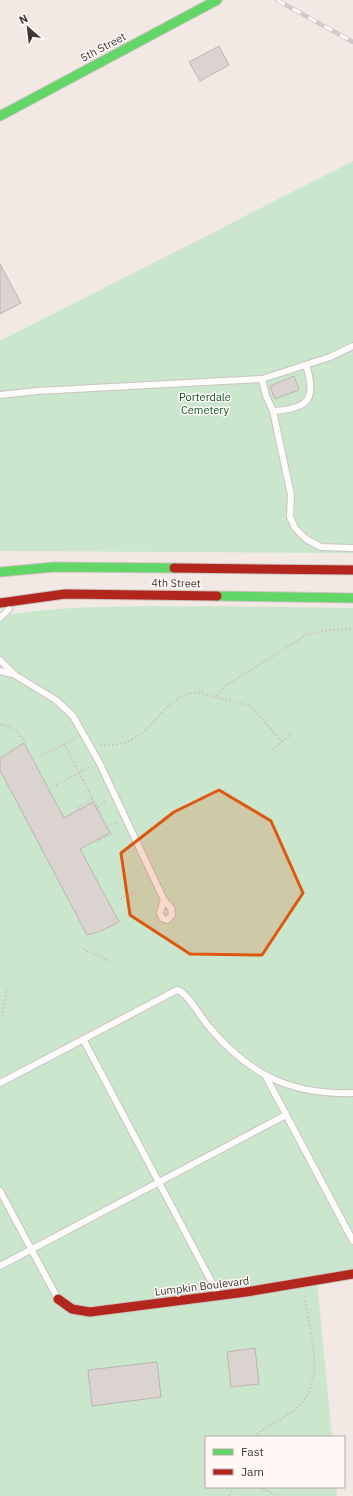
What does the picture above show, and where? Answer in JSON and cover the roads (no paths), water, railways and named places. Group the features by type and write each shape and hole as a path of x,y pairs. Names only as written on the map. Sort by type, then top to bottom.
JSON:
{"main road":[{"name":"5th Street","path":"0,116 217,0"},
{"name":"4th Street","path":"0,572 68,567 353,570"},
{"name":"4th Street","path":"0,603 65,594 353,598"},
{"name":"Lumpkin Boulevard","path":"58,1299 69,1308 84,1312 219,1296 302,1284 353,1274"}],"lane":[{"path":"0,395 36,391 262,379 330,357 353,346"},
{"path":"273,411 290,410 305,403 312,392 311,381 306,365"},
{"path":"262,379 266,396 273,411 292,495 290,516 295,528 306,539 321,547 353,548"},
{"path":"0,618 10,609 26,599"},
{"path":"0,660 15,675 56,700 73,716 99,762 164,900"},
{"path":"0,671 15,675"},
{"path":"0,1083 179,990 185,994 203,1020 221,1040 248,1064 265,1075 276,1081 299,1089 327,1093 353,1093"},
{"path":"83,1039 219,1296"},
{"path":"265,1075 353,1241"},
{"path":"0,1266 286,1115"},
{"path":"0,1191 58,1299"}],"railway":[{"path":"277,0 353,42"}],"park label":[{"name":"Porterdale Cemetery","path":"205,403"}]}
